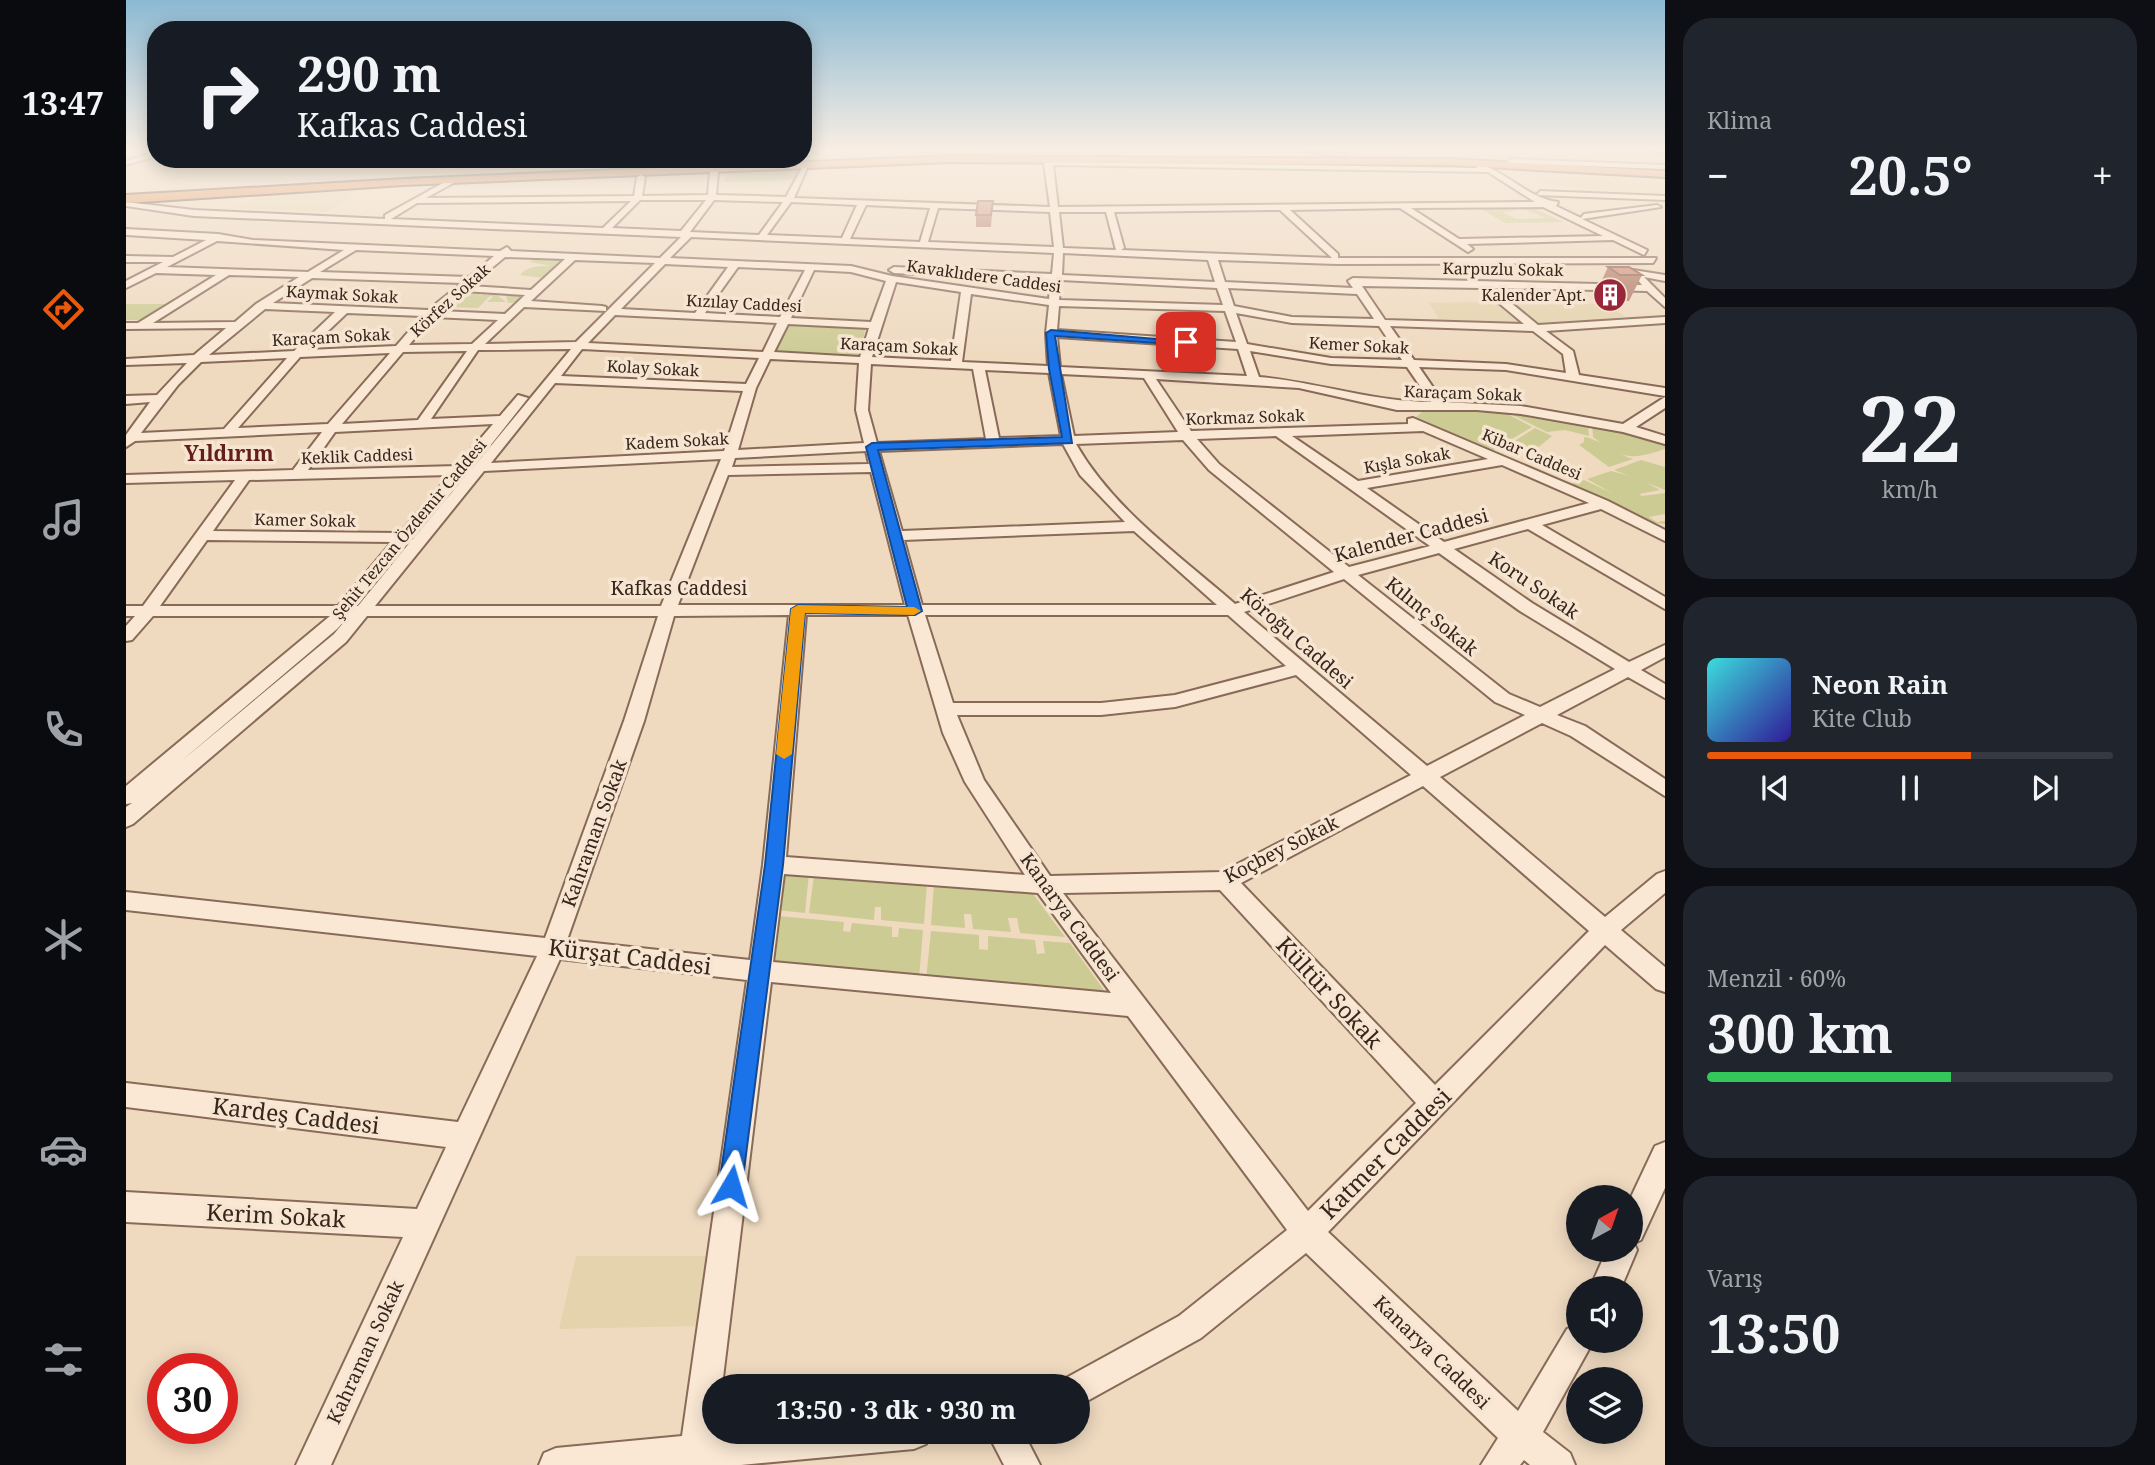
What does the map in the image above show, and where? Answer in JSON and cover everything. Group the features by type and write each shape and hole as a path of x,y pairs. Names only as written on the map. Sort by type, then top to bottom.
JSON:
{"street":[{"path":"126,285 253,219"},
{"path":"128,440 160,398 234,325 355,247 393,219"},
{"path":"395,219 517,241 682,234 763,235 835,254"},
{"path":"509,219 682,234 835,254 928,243 1212,257 1660,259"},
{"path":"607,228 616,219"},
{"name":"Şehit Tezcan Özdemir Caddesi","path":"126,797 319,637 345,610 504,420 694,219"},
{"path":"763,235 774,219"},
{"name":"Kahraman Sokak","path":"313,1465 554,947 634,721 668,609 726,463 750,388 785,320 835,254 854,219"},
{"path":"900,275 924,263 932,219"},
{"path":"1055,219 1059,248"},
{"path":"1112,219 1119,248"},
{"path":"1295,219 1336,258 1440,407"},
{"path":"1422,219 1478,255"},
{"path":"1576,219 1642,253 1660,259"},
{"path":"1588,219 1660,259"},
{"name":"Kavaklıdere Caddesi","path":"126,232 355,247 517,241 574,256 735,264 835,254 851,269 900,275 966,290 1053,303 1227,308 1268,302 1382,321 1535,328 1665,320"},
{"path":"1458,242 1615,238"},
{"name":"Körfez Sokak","path":"297,475 332,427 430,314 517,241"},
{"path":"1059,248 1119,248 1336,258 1642,253"},
{"name":"Köroğu Caddesi","path":"1059,248 1051,333 1054,369 1068,440 1097,487 1232,610 1665,982"},
{"path":"422,423 475,347 574,256"},
{"path":"1212,257 1219,285 1254,380"},
{"path":"126,259 176,259"},
{"path":"1634,267 1660,259"},
{"path":"1524,260 1553,285"},
{"path":"1610,260 1665,278"},
{"path":"698,316 735,264"},
{"path":"1634,267 1665,304"},
{"path":"851,269 900,275 1219,285 1268,302"},
{"path":"155,270 471,280"},
{"path":"142,326 227,272"},
{"name":"Kanarya Caddesi","path":"900,275 875,325 861,395 915,611 945,709 961,754 975,782 1044,885 1307,1233 1521,1437 1559,1465"},
{"path":"1482,284 1569,353 1573,377"},
{"name":"Karpuzlu Sokak","path":"1268,302 1357,287 1482,284 1651,288"},
{"path":"461,288 534,293"},
{"path":"956,365 966,290"},
{"name":"Kızılay Caddesi","path":"522,304 875,325"},
{"name":"Kaymak Sokak","path":"260,306 508,317"},
{"path":"228,432 296,355 345,310"},
{"path":"126,326 234,325"},
{"name":"Kemer Sokak","path":"1051,333 1241,346 1319,359 1506,367 1665,392"},
{"name":"Şehit Tezcan Özdemir Caddesi","path":"126,819 340,638 366,610 555,379 573,345"},
{"name":"Karaçam Sokak","path":"126,362 398,349 573,345 1054,369 1300,384 1385,405 1509,409 1625,428 1665,440"},
{"path":"978,366 993,443"},
{"name":"Kılınç Sokak","path":"1147,374 1188,437 1235,485 1502,698 1578,731 1665,789"},
{"name":"Kolay Sokak","path":"555,379 750,388"},
{"path":"126,400 160,398"},
{"path":"1625,428 1659,414 1665,401"},
{"name":"Kibar Caddesi","path":"1385,405 1423,427 1662,532"},
{"path":"128,440 228,432 504,420"},
{"name":"Korkmaz Sokak","path":"875,458 993,443 1423,427"},
{"name":"Koru Sokak","path":"1280,433 1526,607 1665,692"},
{"path":"726,463 875,458"},
{"name":"Kadem Sokak","path":"484,467 875,458"},
{"name":"Kışla Sokak","path":"1356,486 1504,461"},
{"name":"Keklik Caddesi","path":"126,479 464,470"},
{"path":"126,636 149,610 244,477"},
{"name":"Kalender Caddesi","path":"1232,610 1346,573 1603,504"},
{"path":"1530,524 1665,604"},
{"path":"897,536 1138,526"},
{"name":"Kamer Sokak","path":"203,534 406,538"},
{"path":"699,1459 758,971 774,865 798,609"},
{"name":"Kafkas Caddesi","path":"126,611 1232,610"},
{"name":"Koçbey Sokak","path":"774,865 1044,885 1225,881 1626,668 1665,650"},
{"path":"945,709 1101,709 1156,703 1208,695 1300,668"},
{"name":"Katmer Caddesi","path":"1090,1383 1190,1327 1307,1233 1604,931 1665,880"},
{"name":"Kültür Sokak","path":"1225,881 1434,1103"},
{"name":"Kürşat Caddesi","path":"126,901 758,971 1135,1006"},
{"name":"Kardeş Caddesi","path":"126,1095 466,1136"},
{"path":"1643,1204 1665,1156"},
{"name":"Kerim Sokak","path":"126,1207 425,1224"},
{"path":"1498,1465 1521,1437 1570,1353"},
{"path":"556,1465 699,1459 818,1444"},
{"path":"1011,1444 1023,1465"}],"shaded area":[{"path":"1499,219 1557,219 1563,222 1505,223"},
{"path":"535,257 566,258 544,278 520,275 531,268 552,266 530,262"},
{"path":"468,292 482,293 478,297 484,293 521,296 514,303 508,303 506,296 497,295 506,302 487,302 493,297 490,296 478,308 448,307 461,296 474,296 462,295"},
{"path":"1429,303 1499,303 1527,324 1440,321"},
{"path":"1507,303 1610,304 1625,317 1538,325"},
{"path":"126,304 168,304 142,323 126,323 142,320 126,320"},
{"path":"785,324 866,327 858,359 770,352"},
{"path":"1500,410 1532,427 1492,451 1416,417 1423,411"},
{"path":"1505,411 1588,424 1589,436 1565,430 1547,432"},
{"path":"1592,424 1665,443 1665,449 1635,456 1620,454 1593,437"},
{"path":"1535,428 1552,436 1535,450 1524,447 1519,451 1505,447"},
{"path":"1584,437 1633,459 1609,467 1579,445 1584,442"},
{"path":"1641,460 1665,467 1665,490 1614,470"},
{"path":"1611,471 1638,478 1660,490 1639,494 1642,496 1665,493 1665,514 1649,517 1657,522 1665,521 1665,524 1655,523 1571,484 1584,480 1612,493 1587,479"},
{"path":"786,872 809,874 805,913 777,910 781,876"},
{"path":"814,875 927,883 924,924 881,920 881,907 875,907 874,920 809,913"},
{"path":"934,884 1031,891 1065,937 1020,933 1017,918 1008,918 1011,932 973,929 971,914 964,914 965,928 931,925"},
{"path":"778,916 844,922 843,931 850,932 852,923 892,927 892,937 898,937 899,928 923,930 919,979 773,963"},
{"path":"931,931 979,935 979,949 988,950 988,936 1035,940 1037,954 1045,953 1043,941 1070,943 1106,993 926,980"},
{"path":"576,1256 709,1256 699,1326 559,1329"}],"building":[{"path":"1608,267 1629,267 1642,275 1620,275"}],"slow traffic":[{"path":"784,754 798,609 914,611"}],"place":[{"name":"Kalender Apt.","path":"1610,295"}],"district":[{"name":"Yıldırım","path":"229,453"}],"route":[{"path":"731,1186 774,865 798,609 915,611 872,447 1068,440 1054,369 1051,333 1186,342"}]}
